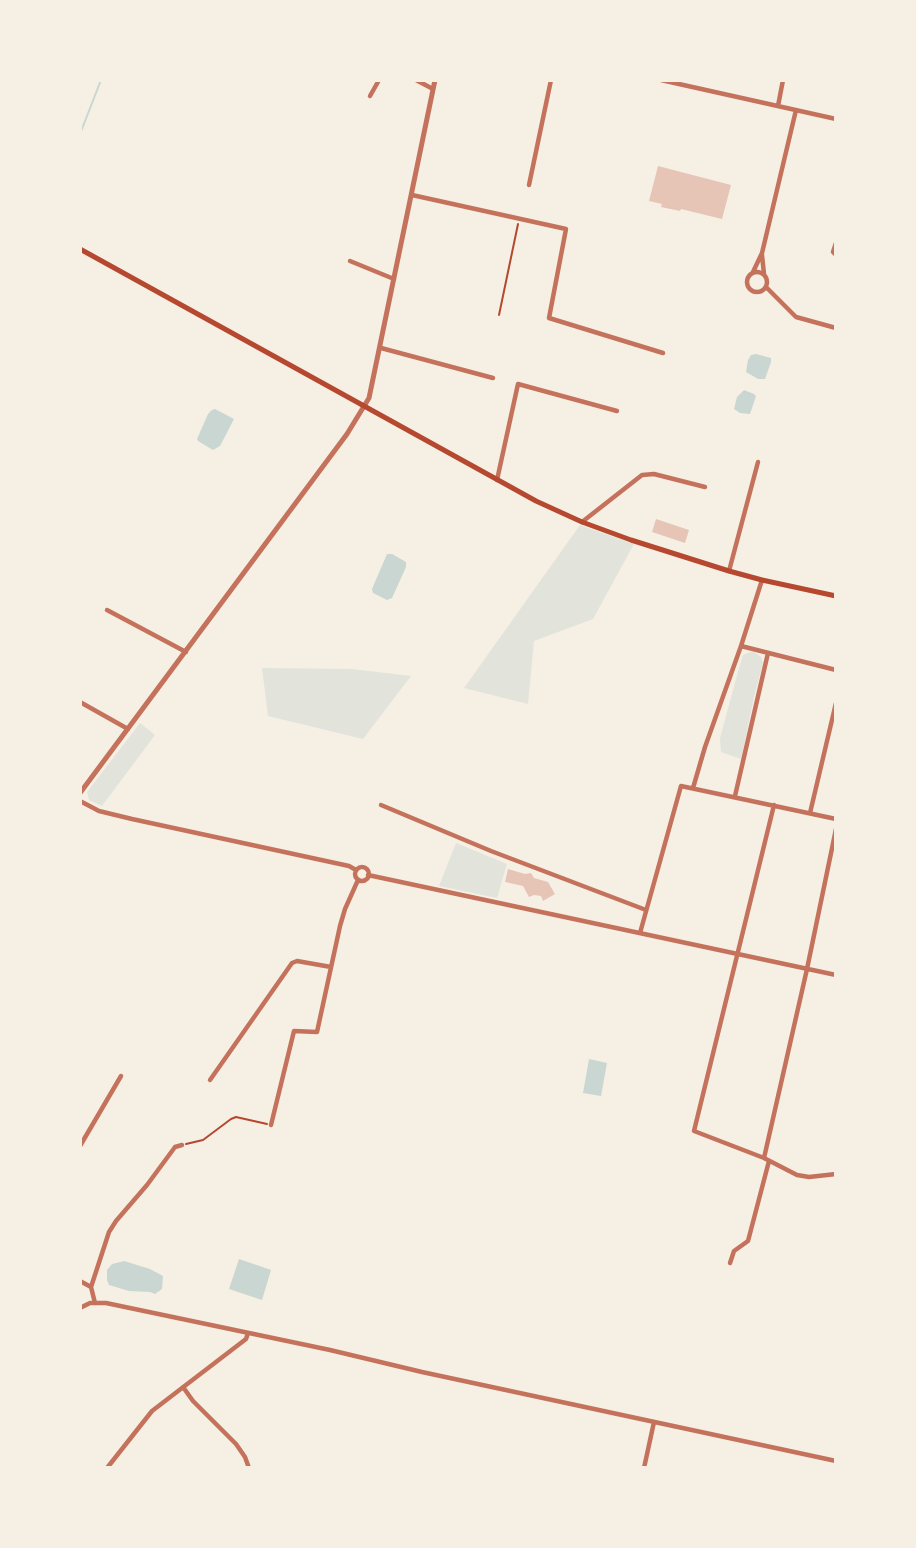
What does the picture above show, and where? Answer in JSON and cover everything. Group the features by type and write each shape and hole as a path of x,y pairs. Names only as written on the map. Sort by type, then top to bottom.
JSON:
{"main road":[{"path":"80,249 536,501 631,540 729,571 835,596"}],"street":[{"path":"370,96 379,80"},
{"path":"416,80 433,89"},
{"path":"80,793 347,434 365,406 373,386 435,80"},
{"path":"529,185 551,80"},
{"path":"661,80 835,119"},
{"path":"778,106 783,80"},
{"path":"762,253 767,281 765,287 758,291 750,288 747,279 762,253 796,110"},
{"path":"412,195 566,229 549,318 663,352"},
{"path":"835,243 835,255"},
{"path":"350,261 395,279"},
{"path":"753,272 765,275"},
{"path":"765,287 796,317 835,328"},
{"path":"381,348 493,378"},
{"path":"497,481 518,384 617,411"},
{"path":"729,571 758,462"},
{"path":"582,522 642,475 654,474 705,487"},
{"path":"693,788 762,580"},
{"path":"107,610 186,652"},
{"path":"741,646 835,670"},
{"path":"735,796 768,653"},
{"path":"80,702 128,729"},
{"path":"810,813 835,703"},
{"path":"640,933 681,786 835,819"},
{"path":"80,801 99,811 349,866 356,870"},
{"path":"382,805 646,910"},
{"path":"774,805 694,1131 766,1159 797,1175 808,1177 835,1174"},
{"path":"730,1264 734,1251 748,1241 835,829"},
{"path":"356,870 365,868 368,875"},
{"path":"356,870 355,876 358,880"},
{"path":"358,880 364,880 368,875"},
{"path":"368,875 835,975"},
{"path":"271,1125 294,1031 317,1032 345,909 358,880"},
{"path":"210,1080 292,963 297,961 331,967"},
{"path":"80,1146 121,1076"},
{"path":"95,1303 91,1287 109,1232 175,1147 181,1145"},
{"path":"80,1281 91,1287"},
{"path":"80,1308 95,1303 248,1333 835,1461"},
{"path":"107,1468 152,1411 246,1339 248,1333"},
{"path":"183,1388 236,1444 249,1468"},
{"path":"644,1468 654,1422"}],"path":[{"path":"499,315 519,219"},
{"path":"181,1145 203,1140 236,1117 271,1125"}],"shaded area":[{"path":"751,355 771,358 765,379 758,379 746,372 748,360"},
{"path":"744,390 756,396 750,414 734,409 737,397"},
{"path":"215,409 234,419 220,446 213,450 197,439 208,414"},
{"path":"580,525 634,544 593,619 534,641 528,704 464,688"},
{"path":"387,554 406,562 406,567 392,598 387,600 373,593 372,589"},
{"path":"750,652 761,657 763,663 741,759 721,752 720,738 743,655"},
{"path":"262,668 352,669 411,676 363,739 268,716"},
{"path":"140,723 155,735 102,806 89,800 87,792"},
{"path":"456,843 507,864 497,898 439,886"},
{"path":"589,1059 607,1063 601,1096 583,1093"},
{"path":"239,1259 271,1270 262,1300 229,1289"},
{"path":"124,1261 163,1276 162,1289 155,1294 109,1285 107,1270 112,1264"}],"building":[{"path":"658,166 731,185 722,219 661,207 662,204 649,201"},
{"path":"656,519 689,530 685,543 652,532"},
{"path":"508,869 531,873 534,878 548,882 555,894 543,901 541,896 529,897 523,886 505,882"}],"waterway":[{"path":"80,134 101,80"}]}
